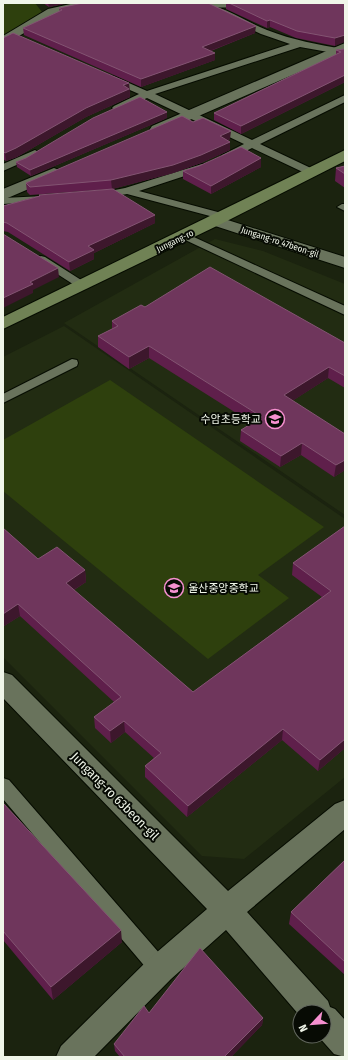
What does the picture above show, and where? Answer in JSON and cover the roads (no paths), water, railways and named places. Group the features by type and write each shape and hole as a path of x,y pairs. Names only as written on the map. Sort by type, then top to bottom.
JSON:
{"main road":[{"name":"Jungang-ro","path":"3,324 220,219 345,155"}],"street":[{"path":"8,38 52,12 87,3"},
{"path":"209,3 236,3"},
{"path":"147,133 343,50"},
{"path":"3,196 68,167"},
{"name":"Jungang-ro 47beon-gil","path":"220,219 345,263"},
{"name":"Jungang-ro 63beon-gil","path":"3,682 207,888 310,1004"},
{"path":"72,1057 160,968 345,812"},
{"path":"332,1029 345,1043"}],"lane":[{"path":"200,3 264,32 299,44 343,50"},
{"path":"8,38 26,41"},
{"path":"104,114 147,94 299,44"},
{"path":"100,73 311,172"},
{"path":"86,196 127,191 194,171 345,98"},
{"path":"3,168 22,160 43,148"},
{"path":"127,191 220,219"},
{"path":"3,201 55,198"},
{"path":"185,236 345,311"},
{"path":"30,252 83,285"},
{"path":"3,399 72,363"},
{"path":"3,786 160,968"}],"place":[{"name":"수암초등학교","path":"275,419"},
{"name":"울산중앙중학교","path":"174,588"}]}
